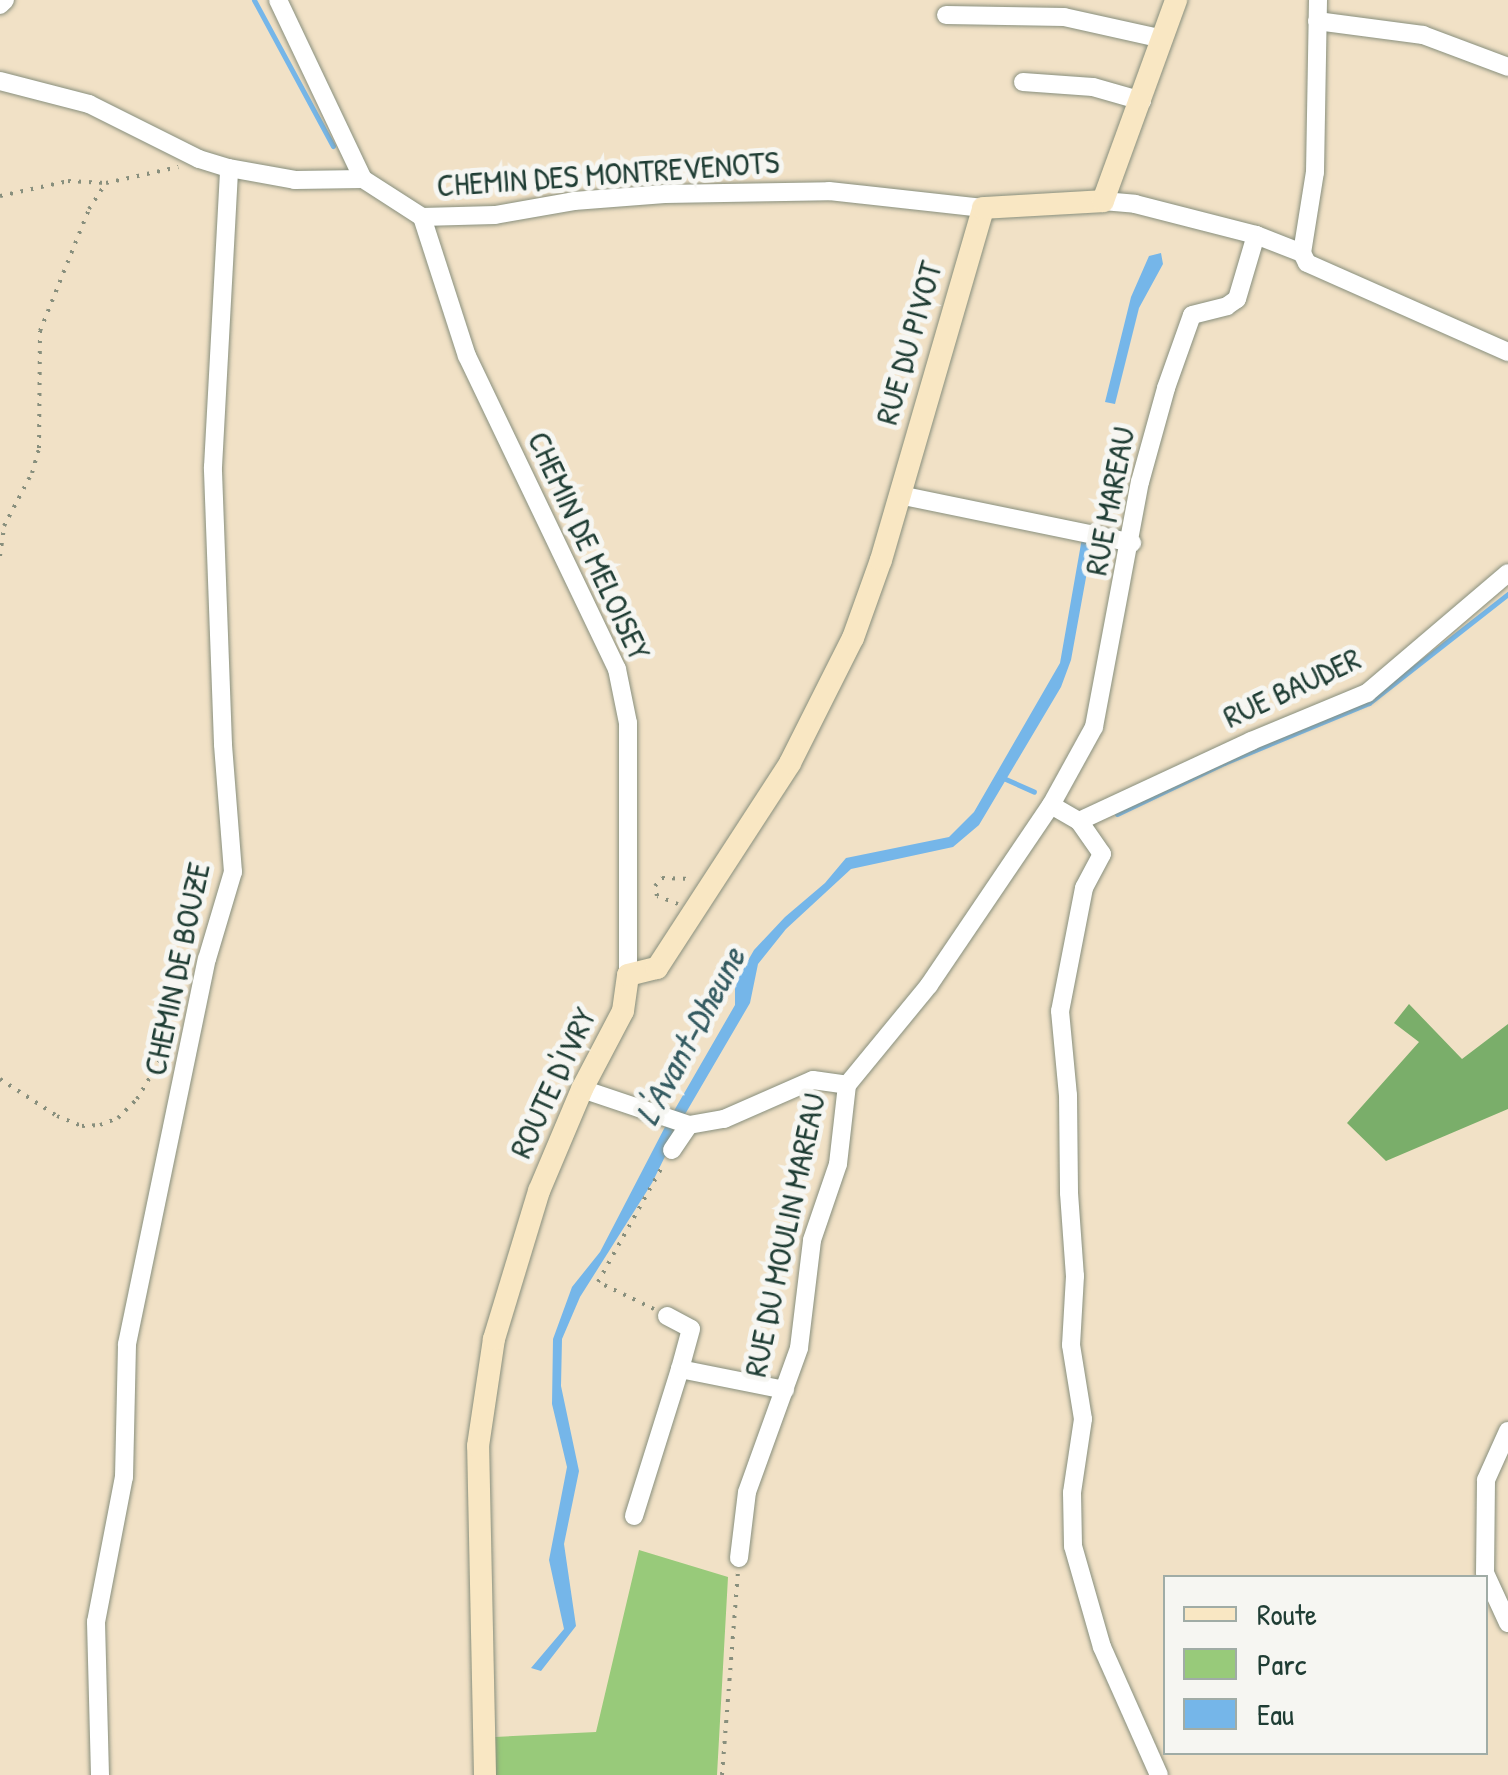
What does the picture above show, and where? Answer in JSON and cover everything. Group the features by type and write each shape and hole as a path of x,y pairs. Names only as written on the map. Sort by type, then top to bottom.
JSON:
{"main road":[{"path":"982,208 1103,201 1176,0"},
{"name":"RUE DU PIVOT","path":"899,495 982,208"},
{"path":"628,974 657,968 790,763 854,638 899,495"},
{"name":"ROUTE D'IVRY","path":"486,1775 478,1485 486,1376 523,1237 582,1090 624,1011 628,974"}],"street":[{"path":"0,82 89,104 199,160 295,180 363,179 278,0"},
{"path":"1318,0 1315,172 1302,253 1307,262 1508,352"},
{"path":"946,15 1064,17 1163,40"},
{"path":"1316,20 1423,35 1508,67"},
{"path":"1023,82 1093,87 1142,101"},
{"name":"CHEMIN DE BOUZE","path":"100,1775 96,1622 124,1477 128,1344 207,959 233,872 222,744 213,468 229,168"},
{"name":"CHEMIN DES MONTREVENOTS","path":"363,179 422,216 496,214 574,201 666,194 829,191 982,208"},
{"path":"1103,201 1134,204 1256,235 1302,253"},
{"name":"CHEMIN DE MELOISEY","path":"422,216 467,356 618,670 628,723 628,974"},
{"name":"RUE MAREAU","path":"1052,805 1094,727 1154,425 1187,328 1192,315 1227,306 1237,299 1256,235"},
{"path":"899,495 1132,543"},
{"name":"RUE BAUDER","path":"1079,821 1251,740 1367,692 1508,572"},
{"path":"1052,805 1079,821 1102,854 1084,888 1060,1011 1068,1095 1068,1194 1075,1276 1071,1345 1083,1419 1070,1523 1102,1647 1159,1775"},
{"name":"RUE DU MOULIN MAREAU","path":"739,1558 747,1492 798,1348 812,1240 838,1164 847,1085 929,985 1052,805"},
{"path":"582,1090 680,1122 724,1120 813,1080 847,1085"},
{"path":"672,1150 680,1122"},
{"path":"634,1516 691,1329 667,1316"},
{"path":"680,1368 785,1390"},
{"path":"1486,1575 1486,1480 1508,1430"},
{"path":"1488,1579 1508,1622"}],"path":[{"path":"0,196 68,181 106,183 199,160"},
{"path":"0,556 4,526 39,448 40,331 89,209 106,183"},
{"path":"698,906 669,903 658,896 655,886 662,878 677,875 713,884"},
{"path":"0,1080 57,1116 82,1126 100,1126 118,1118 137,1099 174,1037"},
{"path":"667,1316 598,1282 672,1150"},
{"path":"722,1775 739,1558"}],"green space":[{"path":"1409,1004 1462,1059 1508,1024 1508,1109 1386,1161 1347,1123 1419,1042 1394,1023"},
{"path":"639,1550 728,1577 717,1775 496,1775 495,1737 596,1732"}],"water":[{"path":"1161,253 1163,264 1139,308 1115,404 1105,402 1131,297 1149,256"},
{"path":"1082,538 1093,539 1071,660 1061,687 979,825 953,847 851,869 786,929 758,964 750,1003 684,1116 671,1116 735,1005 735,983 754,950 785,917 825,883 846,858 949,837 974,812 1060,663"},
{"path":"666,1125 678,1130 652,1183 580,1297 562,1339 561,1386 579,1471 564,1544 576,1626 541,1671 531,1668 564,1629 549,1560 567,1467 552,1404 553,1339 572,1287 600,1252"}],"waterway":[{"path":"254,0 333,146"},
{"path":"1117,814 1224,763 1369,703 1508,594"},
{"path":"1001,777 1034,792"}],"water label":[{"name":"L'Avant-Dheune","path":"690,1036"}]}
